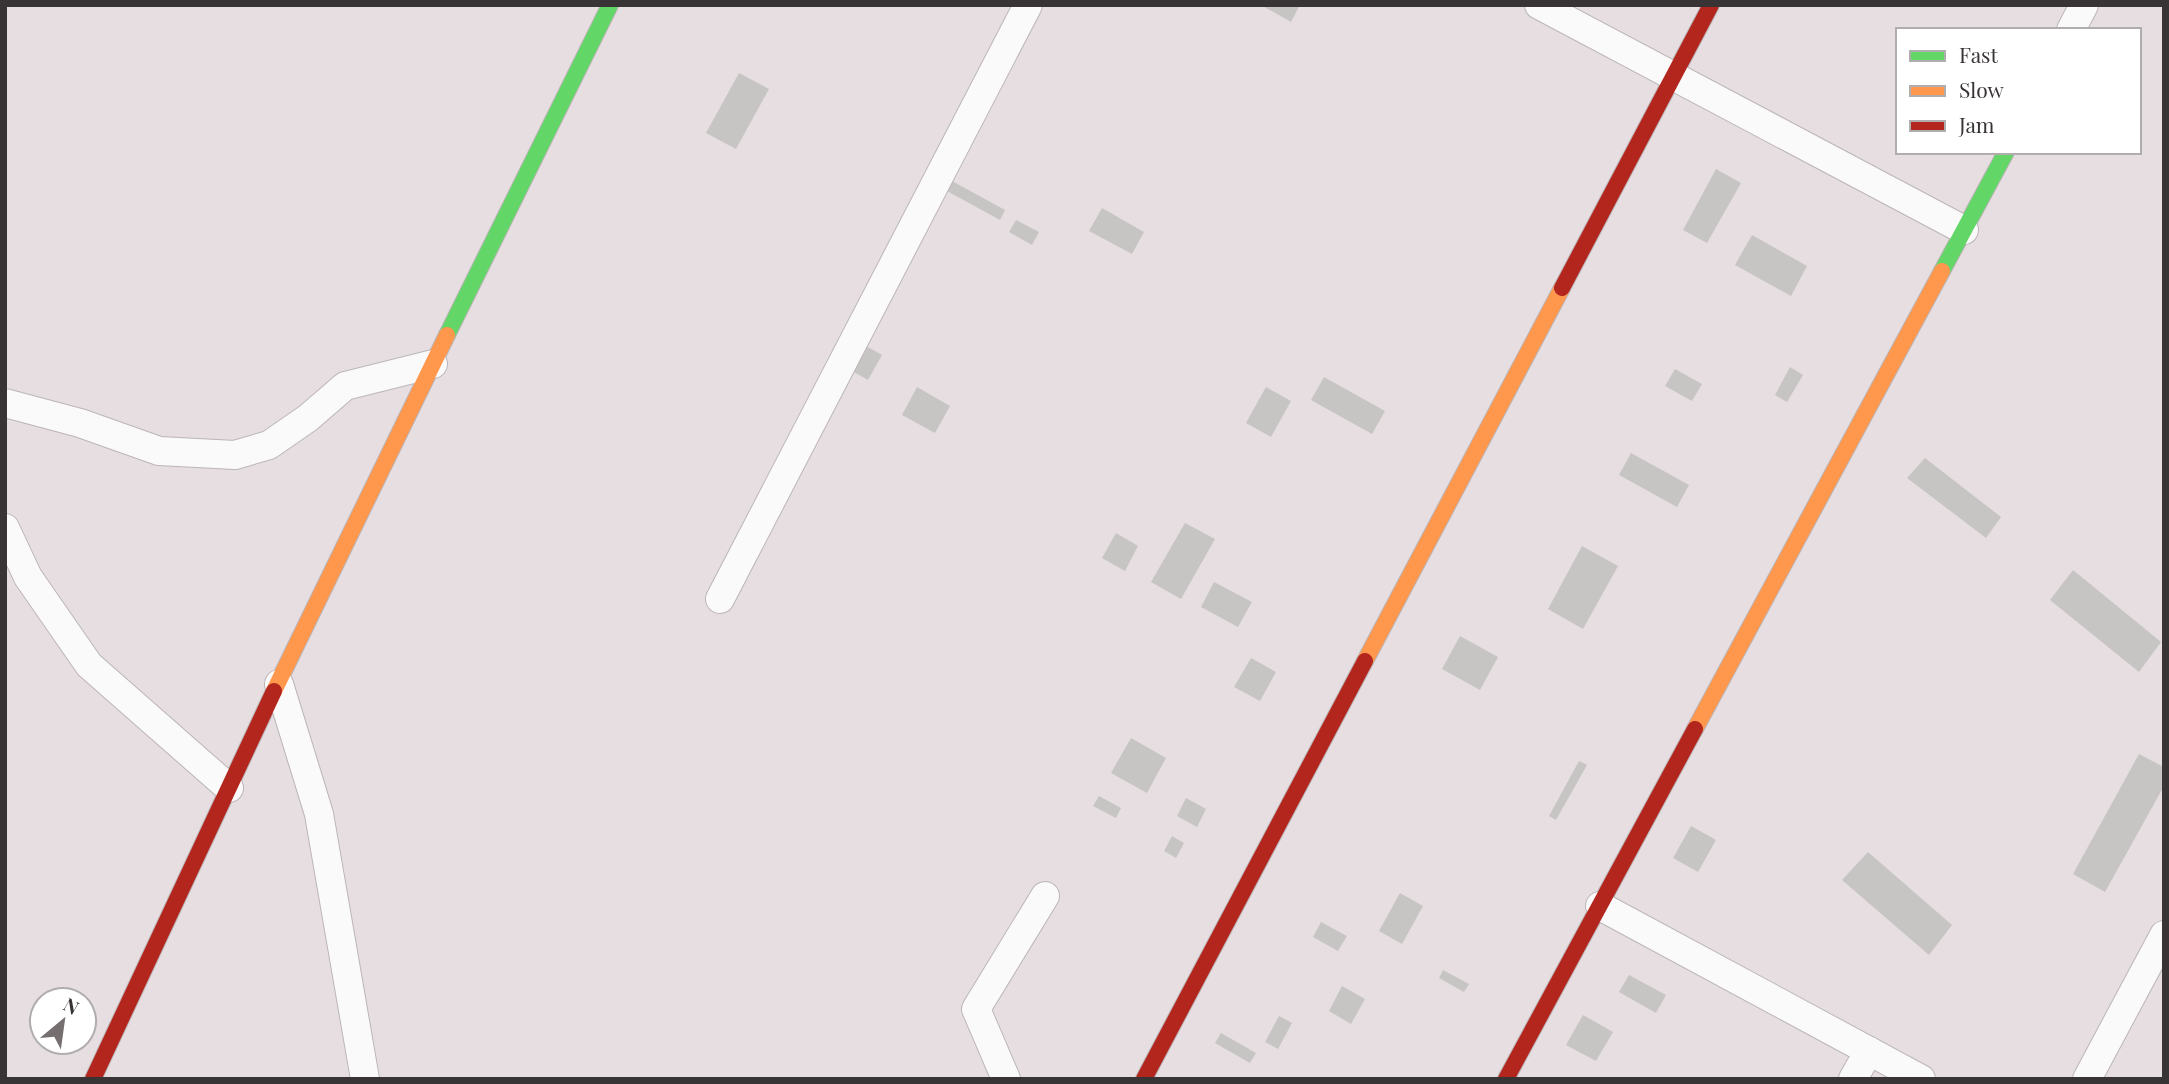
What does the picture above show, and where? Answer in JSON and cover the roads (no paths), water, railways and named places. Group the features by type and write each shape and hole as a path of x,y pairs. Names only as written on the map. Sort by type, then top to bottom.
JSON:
{"street":[{"path":"93,1079 315,603 610,5"},
{"path":"720,599 1028,5"},
{"path":"1539,5 1964,230"},
{"path":"1144,1079 1711,5"},
{"path":"2072,28 2084,5"},
{"path":"1506,1079 2005,154"},
{"path":"5,403 80,423 159,451 235,455 268,445 307,418 345,386 433,364"},
{"path":"5,528 28,577 89,665 229,788"},
{"path":"279,684 319,814 365,1079"},
{"path":"1006,1079 976,1009 1045,896"},
{"path":"1600,906 1921,1079"},
{"path":"2087,1079 2164,935"},
{"path":"1853,1079 1869,1051"}]}
